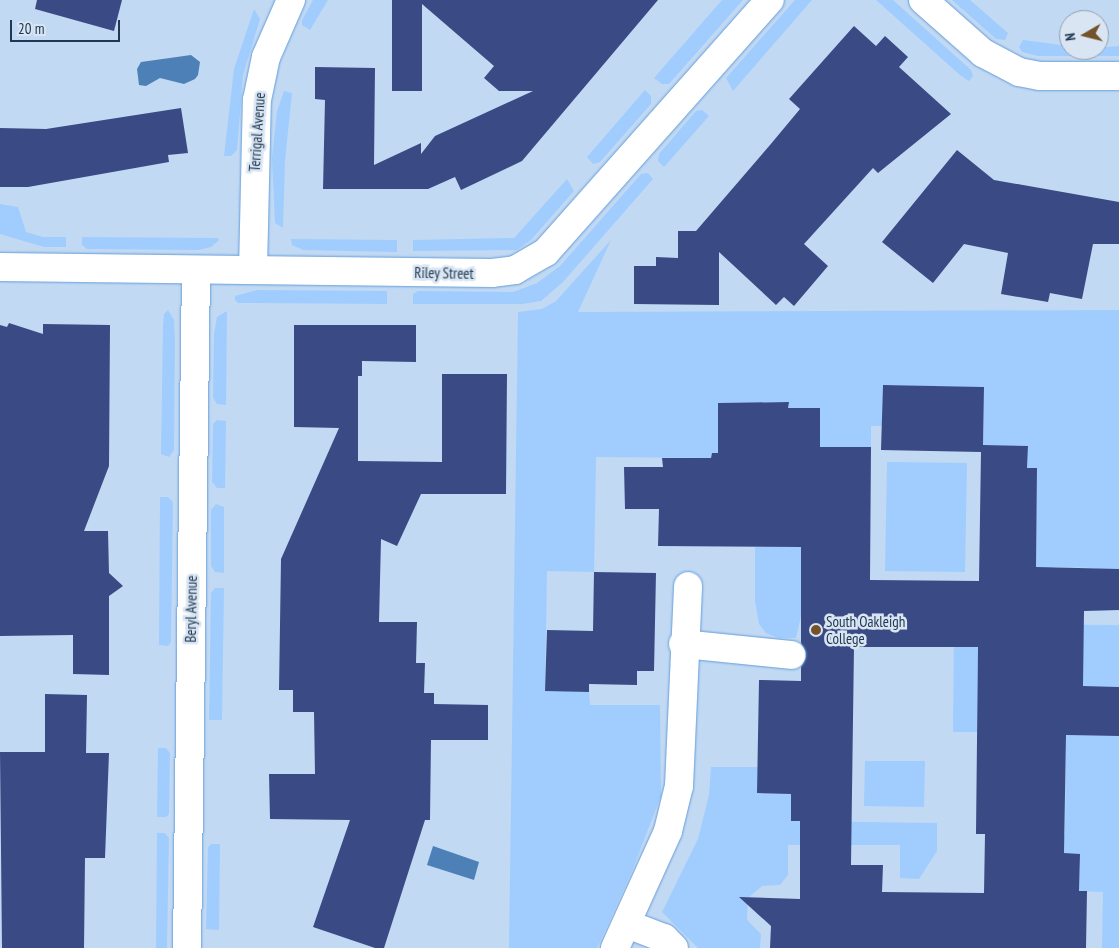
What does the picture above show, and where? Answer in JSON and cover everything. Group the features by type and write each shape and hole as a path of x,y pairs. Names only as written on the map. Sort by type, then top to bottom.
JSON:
{"street":[{"name":"Terrigal Avenue","path":"253,270 257,100 266,57 291,0"},
{"name":"Riley Street","path":"0,267 492,273 515,270 530,264 546,252 770,0"},
{"path":"923,0 983,53 1019,72 1040,76 1119,76"},
{"name":"Beryl Avenue","path":"186,948 196,270"},
{"path":"615,948 668,831 679,786 683,644 688,586"},
{"path":"683,644 791,655"},
{"path":"627,924 664,938 674,948"}],"shaded area":[{"path":"313,0 328,0 310,30 302,25 302,20"},
{"path":"722,0 743,0 669,84 662,84 654,78"},
{"path":"795,0 812,0 733,91 726,78"},
{"path":"876,0 893,0 971,70 973,76 969,81 960,75"},
{"path":"952,0 970,0 1008,33 1005,40 996,39"},
{"path":"254,9 260,19 243,75 237,150 231,156 224,156 234,69"},
{"path":"1023,40 1059,45 1059,56 1038,56 1022,52 1019,47"},
{"path":"1119,46 1119,56 1109,56 1109,47"},
{"path":"191,55 200,62 198,75 195,79 184,84 160,78 146,86 139,85 137,69 141,62"},
{"path":"645,90 651,96 651,104 600,162 593,164 587,157"},
{"path":"284,91 292,93 285,161 283,228 275,223 272,158 277,111"},
{"path":"702,110 709,116 664,167 658,161 659,154 696,111"},
{"path":"648,173 653,179 563,282 541,301 522,304 413,304 413,294 418,291 513,292 537,283 560,266 641,174"},
{"path":"567,179 574,191 531,240 517,250 413,251 413,240 514,238"},
{"path":"0,204 18,207 26,232 43,237 66,237 66,247 44,247 0,234"},
{"path":"82,237 218,238 219,240 211,247 199,250 87,249 82,245"},
{"path":"291,239 397,240 397,252 303,250 292,245"},
{"path":"611,240 578,312 1119,310 1119,569 1113,569 1112,610 1095,611 1096,568 1055,567 1035,591 1037,468 1027,468 1028,446 983,445 984,387 883,385 882,426 871,426 871,447 828,447 828,465 820,451 820,408 788,408 788,402 718,403 718,453 712,453 711,458 596,457 594,572 547,571 545,690 589,692 590,705 660,705 661,796 632,871 597,948 509,948 518,312 542,309 556,301"},
{"path":"257,290 387,291 387,304 238,303 235,300 235,296"},
{"path":"168,310 174,320 175,340 174,450 169,457 161,454 163,325 164,314"},
{"path":"227,311 226,405 217,404 213,398 214,334 217,317"},
{"path":"217,420 226,421 225,488 217,488 212,482 213,424"},
{"path":"887,462 967,463 965,572 885,571"},
{"path":"160,497 168,497 173,502 171,642 168,646 159,645"},
{"path":"216,504 224,507 224,573 215,572 211,566 211,510"},
{"path":"755,547 813,547 801,578 801,616 796,638 778,638 766,633 759,624 755,601"},
{"path":"215,588 224,588 222,720 209,720 211,593"},
{"path":"954,624 1119,625 1119,687 1083,686 1083,641 978,640 977,732 953,732"},
{"path":"1066,735 1119,736 1119,948 1102,948 1103,892 1079,891 1080,854 1039,853 1040,835 1065,835"},
{"path":"158,748 166,748 170,753 169,814 166,817 157,817"},
{"path":"865,761 925,761 924,807 864,806"},
{"path":"711,767 758,767 757,793 791,794 791,821 937,823 937,851 919,879 900,878 900,845 788,845 788,875 780,885 762,886 748,898 747,920 761,934 760,948 698,948 662,912 698,839 709,795"},
{"path":"157,833 165,833 169,838 167,948 156,948"},
{"path":"211,844 220,844 219,930 206,929 208,847"},
{"path":"433,846 479,862 474,880 427,865"}],"building":[{"path":"37,0 122,0 114,31 35,9"},
{"path":"392,0 658,0 522,161 461,190 455,177 428,189 323,189 325,100 315,99 315,67 375,68 374,165 421,143 421,154 435,136 533,91 499,91 484,78 494,66 422,4 422,91 392,91"},
{"path":"854,26 876,46 885,36 908,57 899,67 951,114 878,173 873,168 804,244 828,266 794,306 784,297 776,305 719,252 719,305 634,304 634,266 656,266 656,257 678,258 678,231 696,231 770,145 800,109 789,99"},
{"path":"181,108 188,153 168,155 169,162 28,187 0,187 0,128 46,129"},
{"path":"957,150 994,180 1119,202 1119,244 1093,244 1082,299 1050,293 1048,302 1001,294 1008,253 964,244 933,283 882,242"},
{"path":"9,323 43,334 43,324 110,325 109,466 84,531 108,531 109,573 123,586 109,596 109,675 73,674 73,635 0,636 0,325 7,327"},
{"path":"294,325 416,325 416,362 362,361 362,376 358,376 358,461 442,462 442,374 507,374 506,494 421,494 397,546 381,539 379,622 417,622 416,663 425,663 424,693 434,693 434,704 488,705 488,740 431,740 430,820 425,820 384,948 375,948 313,927 350,820 270,819 269,774 315,774 314,712 293,712 293,690 279,690 281,559 339,428 294,427"},
{"path":"883,385 984,387 983,445 1028,446 1027,468 1037,468 1036,567 1119,569 1119,610 1084,611 1083,686 1119,687 1119,736 1066,735 1064,853 1080,854 1079,891 1087,891 1086,948 770,948 771,926 739,897 800,899 800,821 791,821 791,794 757,793 759,680 801,681 801,667 806,657 801,643 801,547 658,546 659,509 625,509 624,467 663,467 662,458 711,458 712,453 718,453 718,403 789,402 788,408 820,408 820,447 871,447 870,580 979,581 981,452 881,450","holes":["854,647 978,647 976,834 985,834 984,893 882,892 883,865 851,865"]},
{"path":"594,572 656,573 654,671 637,671 637,685 589,684 589,692 545,691 547,630 593,631"},
{"path":"45,694 87,695 86,753 109,753 105,858 85,858 84,948 2,948 0,752 45,752"}],"place":[{"name":"South Oakleigh College","path":"816,630"}]}
